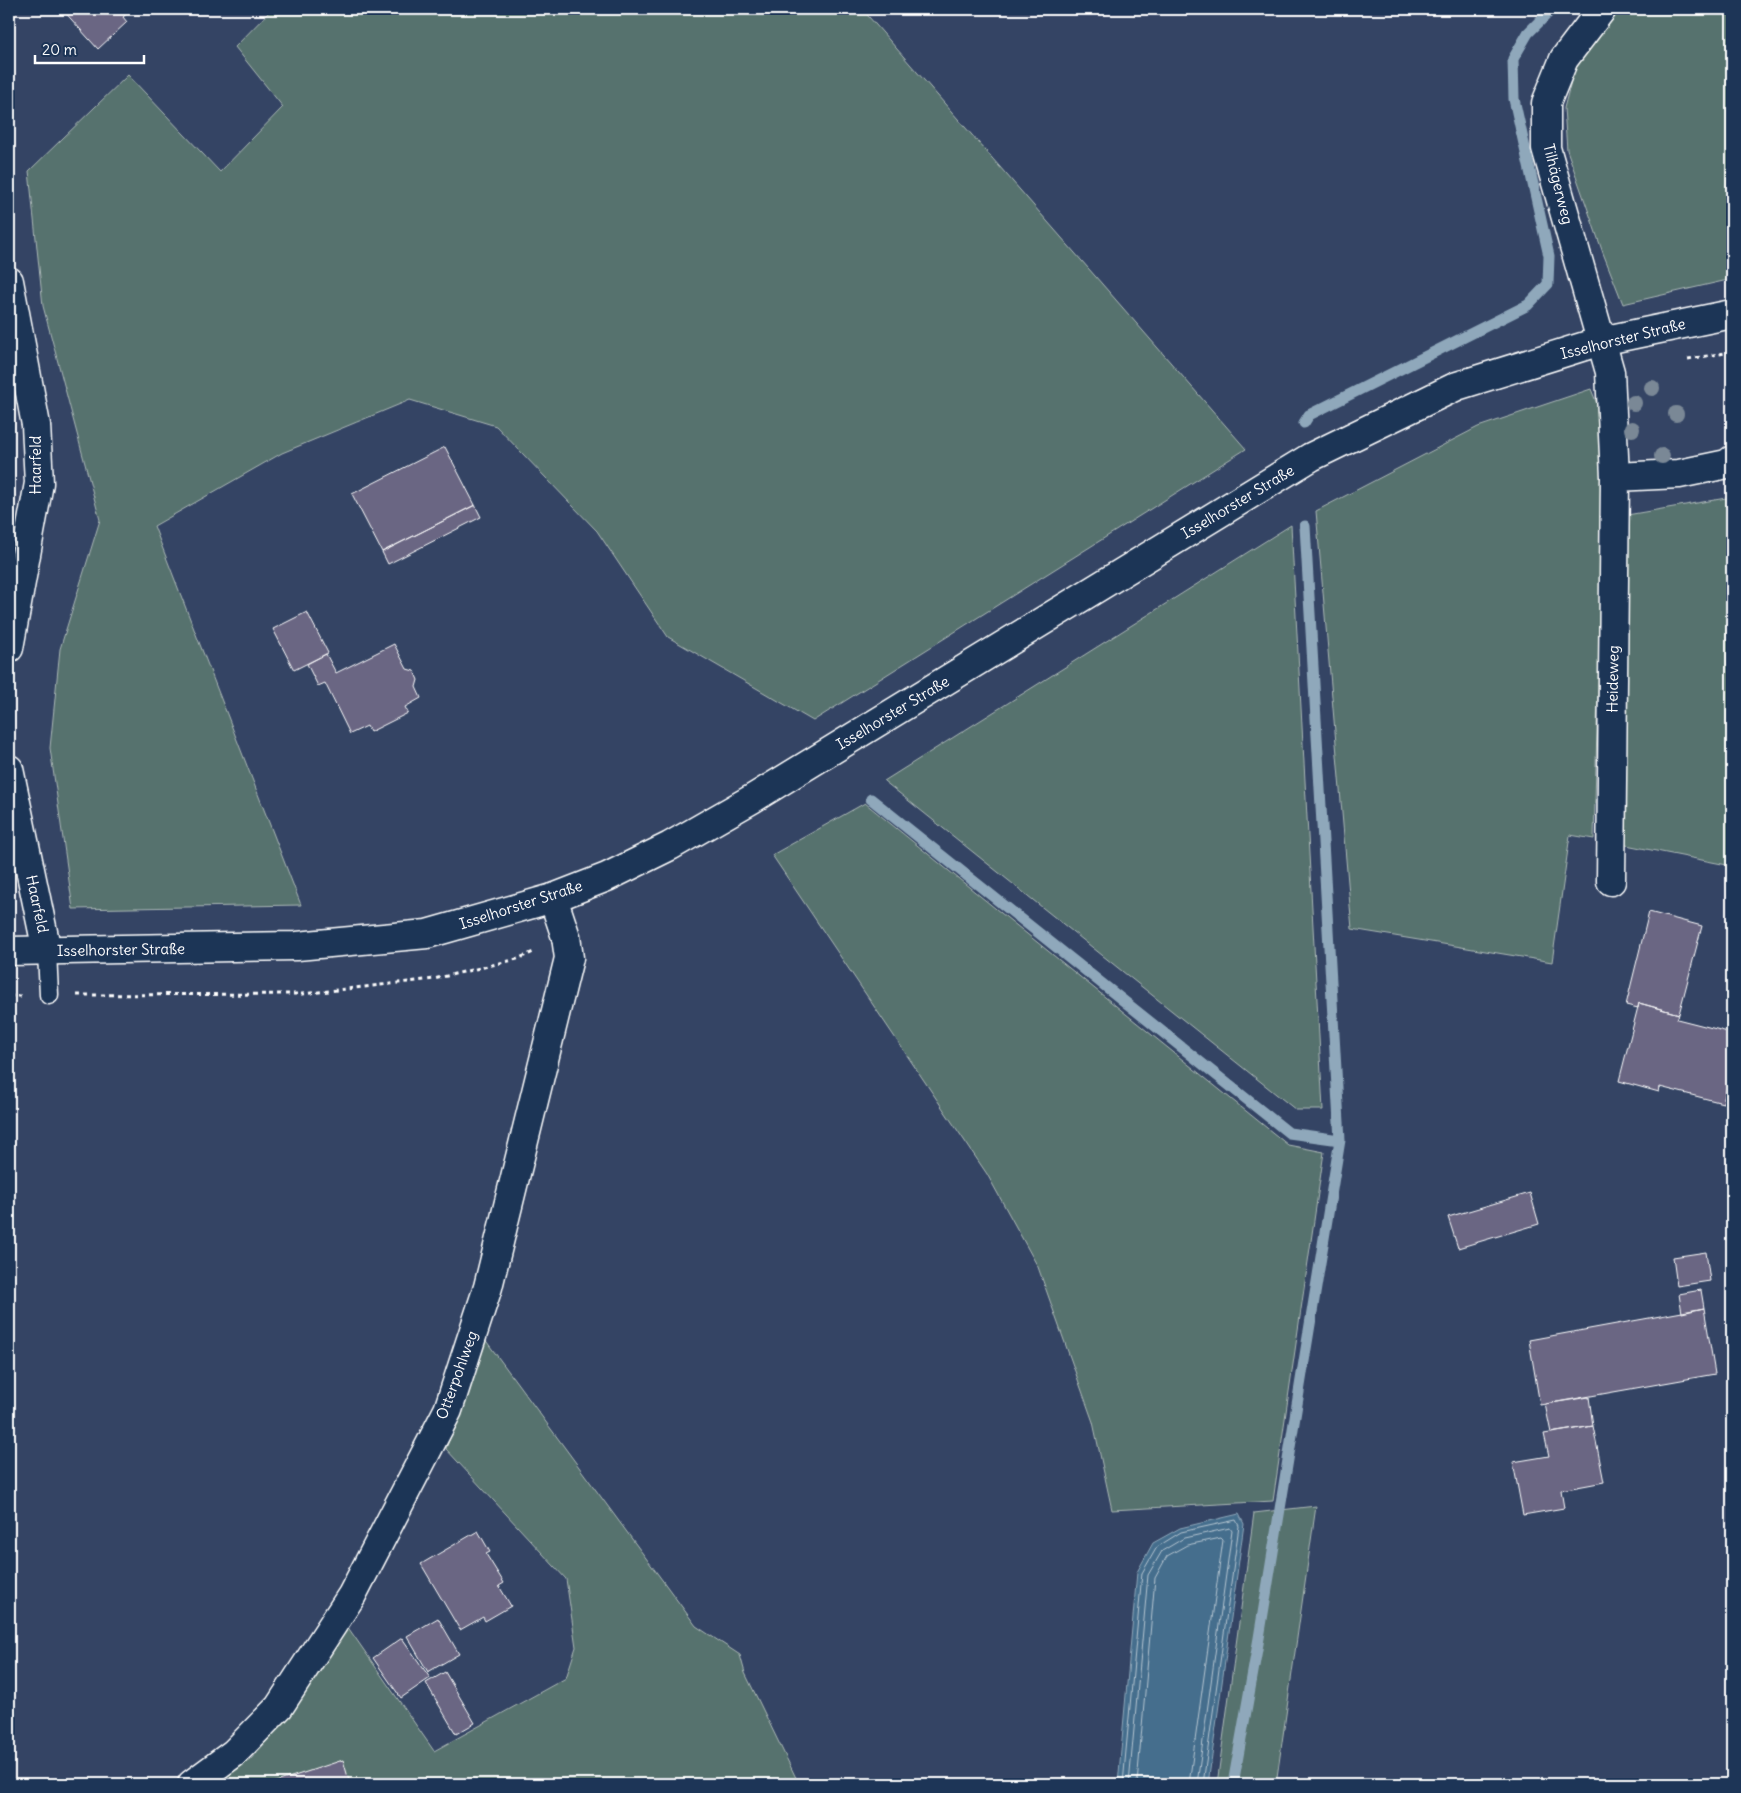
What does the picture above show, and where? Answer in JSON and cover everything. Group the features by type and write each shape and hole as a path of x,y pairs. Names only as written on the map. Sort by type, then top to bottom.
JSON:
{"street":[{"name":"Tilhägerweg","path":"1601,341 1546,148 1546,103 1564,59 1602,9"},
{"name":"Haarfeld","path":"9,281 36,426 39,483 9,648"},
{"name":"Isselhorster Straße","path":"9,951 297,946 427,934 553,898 607,877 670,846 752,799 1311,457 1457,386 1601,341 1732,314"},
{"name":"Heideweg","path":"1601,341 1610,372 1614,477 1611,881"},
{"path":"1614,477 1679,474 1727,464 1732,460"},
{"name":"Haarfeld","path":"9,769 47,951"},
{"name":"Otterpohlweg","path":"192,1784 234,1753 279,1708 352,1596 448,1410 488,1288 569,958 566,937 553,898"}],"lane":[{"path":"47,951 49,995"}],"green space":[{"path":"272,9 862,9 1246,449 813,721 668,637 597,531 496,426 410,400 282,453 154,526 301,905 73,909 50,748 60,649 100,520 43,306 29,171 128,75 220,172 283,107 235,47"},
{"path":"1623,9 1732,9 1732,279 1623,304 1567,150 1564,108 1576,63"},
{"path":"1591,389 1605,424 1594,839 1570,835 1552,962 1352,929 1316,511 1478,427"},
{"path":"1732,497 1732,866 1621,844 1627,515"},
{"path":"1291,525 1323,1110 1296,1110 884,781"},
{"path":"865,803 1288,1145 1324,1152 1273,1501 1112,1510 1093,1422 1038,1267 987,1174 772,855"},
{"path":"484,1338 696,1626 740,1655 745,1673 799,1784 216,1784 250,1760 294,1710 347,1626 434,1751 566,1678 576,1647 566,1579 446,1449"},
{"path":"1316,1506 1276,1784 1217,1784 1254,1513"}],"water":[{"path":"1239,1514 1244,1524 1208,1784 1118,1784 1137,1572 1153,1543 1180,1528"}],"building":[{"path":"62,9 132,9 123,17 127,22 98,49"},
{"path":"445,447 475,505 382,552 352,494"},
{"path":"475,505 481,517 388,564 382,552"},
{"path":"307,612 328,653 294,670 273,629"},
{"path":"394,644 407,669 414,671 418,680 416,687 421,698 405,707 408,713 370,732 367,726 350,734 325,683 318,686 307,664 326,654 336,673"},
{"path":"1649,912 1702,926 1679,1014 1639,1003 1638,1008 1626,1005"},
{"path":"1639,1003 1679,1014 1677,1019 1732,1033 1732,1064 1723,1103 1660,1087 1659,1092 1619,1081"},
{"path":"1530,1193 1539,1224 1458,1248 1448,1217"},
{"path":"1706,1252 1710,1281 1677,1286 1673,1257"},
{"path":"1701,1290 1704,1308 1682,1313 1679,1294"},
{"path":"1704,1308 1715,1374 1540,1405 1529,1340"},
{"path":"1589,1397 1593,1426 1551,1433 1545,1404"},
{"path":"1593,1426 1604,1482 1561,1490 1564,1508 1523,1515 1513,1462 1549,1456 1544,1434"},
{"path":"478,1531 490,1552 486,1554 504,1583 499,1586 511,1606 485,1621 483,1617 460,1630 421,1564"},
{"path":"438,1618 459,1654 428,1672 407,1636"},
{"path":"402,1638 430,1678 401,1698 373,1658"},
{"path":"445,1672 475,1723 456,1734 426,1683"},
{"path":"343,1760 350,1784 270,1784"}],"waterway":[{"path":"1304,423 1309,415 1528,305 1548,284 1549,256 1514,99 1513,59 1528,33 1552,9"},
{"path":"1233,1784 1259,1638 1340,1140 1305,526"},
{"path":"871,799 1289,1133 1340,1140"}]}
